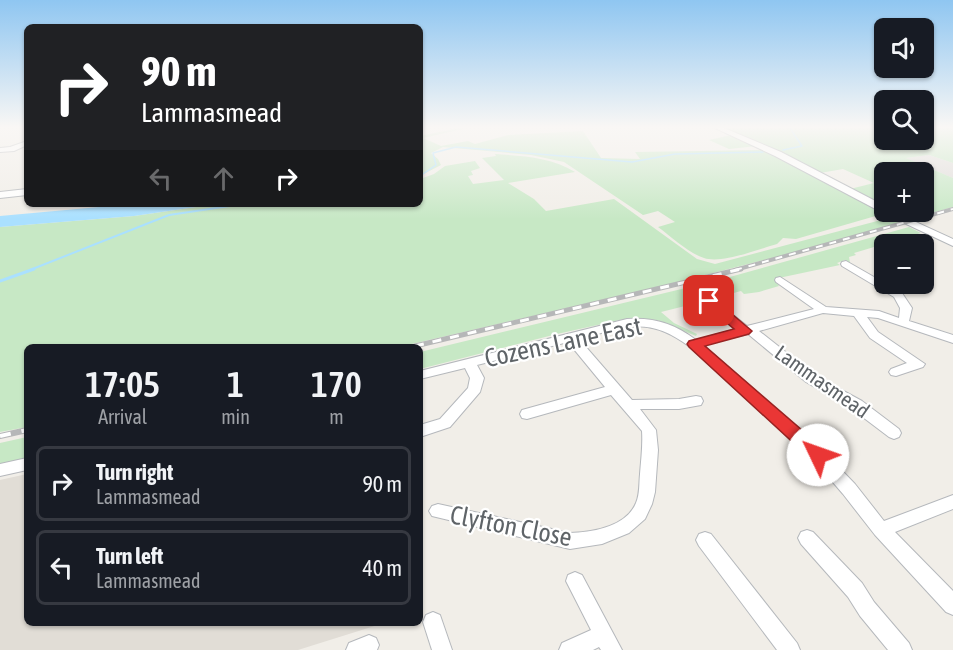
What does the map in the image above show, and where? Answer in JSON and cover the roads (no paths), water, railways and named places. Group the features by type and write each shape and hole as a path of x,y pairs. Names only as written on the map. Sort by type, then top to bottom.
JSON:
{"street":[{"path":"786,158 874,205"},
{"path":"0,195 24,192"},
{"path":"909,222 953,243"},
{"path":"846,264 874,279"},
{"path":"780,280 823,310"},
{"path":"896,294 905,303 907,309 903,322"},
{"name":"Lammasmead","path":"709,301 811,379 857,405 894,433"},
{"name":"Lammasmead","path":"694,344 823,310 857,312 903,322 953,339"},
{"path":"857,312 874,335 918,364 896,372"},
{"name":"Cozens Lane East","path":"423,374 639,322 669,327 694,344 818,455 849,489 881,530 953,605"},
{"name":"Clyfton Close","path":"438,512 570,541 589,541 625,525 638,516 645,502 651,444 649,430 571,337"},
{"path":"423,430 445,423 475,389 477,378 469,362"},
{"path":"527,414 614,389"},
{"path":"628,406 648,402 678,405 696,401"},
{"path":"0,470 24,465"},
{"path":"881,530 953,502"},
{"path":"807,538 855,590 867,609 902,650"},
{"path":"705,540 790,650"},
{"path":"569,650 608,643 575,581"},
{"path":"433,622 442,650"}],"water":[{"path":"99,207 196,207 134,216 0,227 0,216"}],"waterway":[{"path":"423,174 436,165 434,158"},
{"path":"589,158 632,162 652,158"},
{"path":"30,270 169,215 223,207"},
{"path":"0,281 34,269"}],"railway":[{"path":"735,270 953,209"},
{"path":"423,344 741,269"},
{"path":"0,436 24,431"}]}
